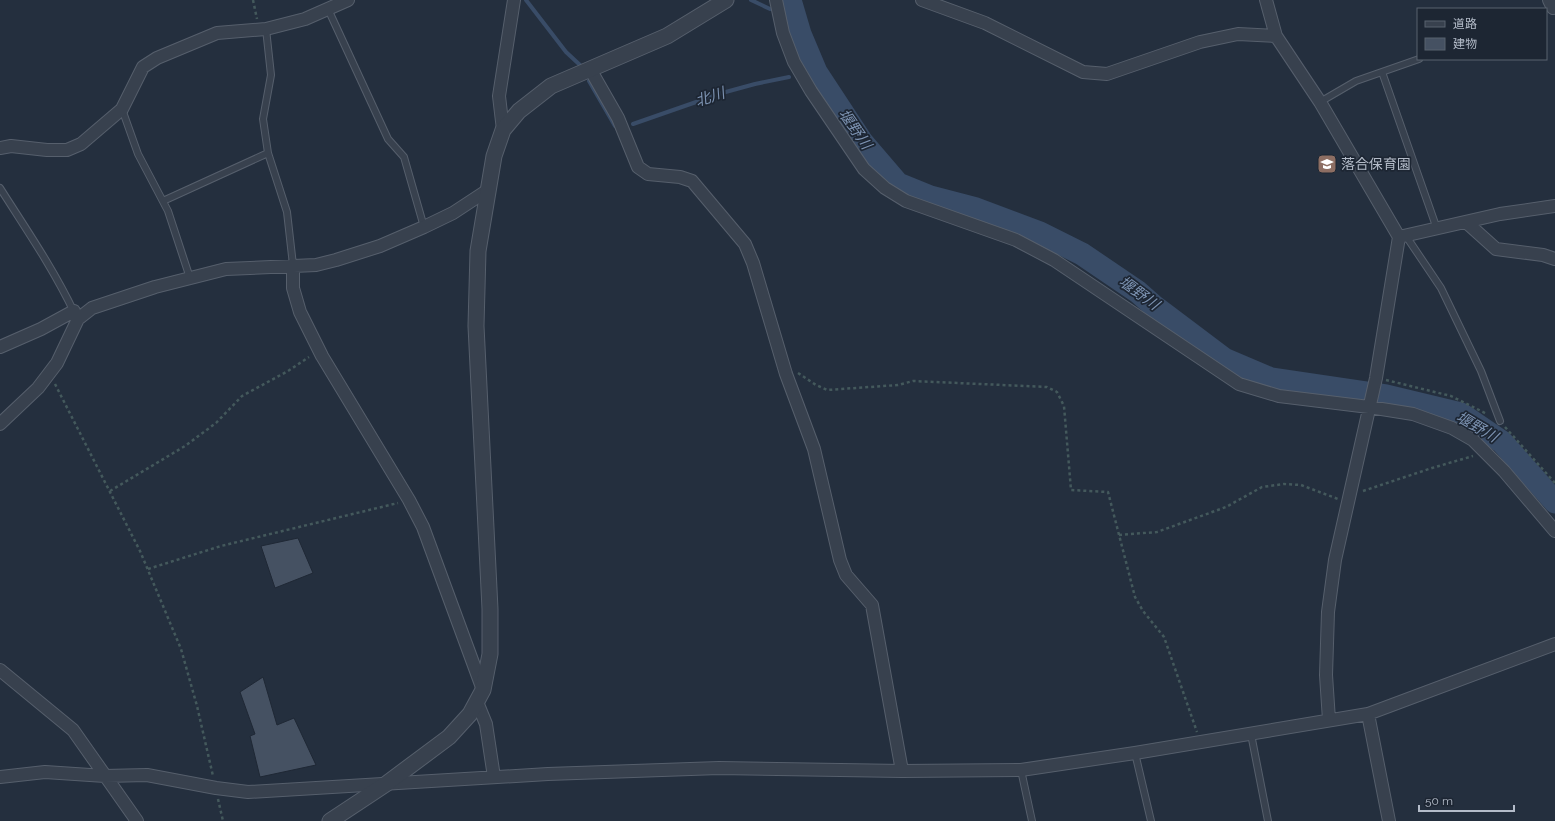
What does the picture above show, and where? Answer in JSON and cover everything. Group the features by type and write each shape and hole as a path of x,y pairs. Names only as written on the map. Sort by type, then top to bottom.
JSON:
{"street":[{"path":"0,148 11,146 47,150 67,150 80,144 122,109 143,67 157,58 218,33 263,30 305,19 348,0"},
{"path":"503,130 499,96 514,0"},
{"path":"330,821 386,784 449,737 470,714 480,696 490,654 490,609 476,326 476,287 478,251 488,190 494,156 503,130 519,111 551,86 667,36 726,0"},
{"path":"776,0 783,33 794,62 811,91 864,169 885,188 906,201 1016,240 1054,260 1239,384 1279,396 1413,414 1452,428 1473,440 1504,471 1555,531"},
{"path":"922,0 985,23 1084,72 1106,74 1200,42 1238,34 1276,36"},
{"path":"1266,0 1276,36 1320,102 1403,237 1376,378 1335,560 1328,612 1326,675 1329,720"},
{"path":"590,69 618,118 638,167 648,174 680,177 692,181 745,244 753,263 784,370 814,449 840,560 846,575 872,605 902,771"},
{"path":"0,347 92,308 155,287 226,269 316,264 336,260 380,246 453,213 488,190"},
{"path":"1403,237 1500,214 1555,206"},
{"path":"1466,222 1496,249 1555,259"},
{"path":"293,265 293,288 300,312 319,350 409,500 423,527 480,696 494,777"},
{"path":"0,424 38,388 57,363 76,315"},
{"path":"0,777 45,772 105,776 147,775 216,788 248,792 548,774 719,768 902,771 1021,770 1135,753 1368,714 1555,644"},
{"path":"0,670 73,730 137,821"},
{"path":"1368,714 1389,821"}],"lane":[{"path":"328,9 388,139 404,157 424,227"},
{"path":"263,30 271,75 263,119 268,153 287,212 293,265"},
{"path":"1320,102 1356,81 1417,60"},
{"path":"1382,72 1437,229"},
{"path":"122,109 138,154 168,211 190,278"},
{"path":"163,202 268,153"},
{"path":"0,188 40,249 64,290 76,315"},
{"path":"1403,237 1441,288 1481,371 1500,421"},
{"path":"1250,734 1268,821"},
{"path":"1135,753 1150,821"},
{"path":"1021,770 1032,821"}],"path":[{"path":"253,0 263,30"},
{"path":"110,491 185,446 216,423 242,396 288,371 319,350"},
{"path":"784,370 799,373 816,385 828,390 898,385 913,381 1048,386 1057,392 1064,406 1070,490 1108,492 1135,597 1143,611 1164,637 1200,742"},
{"path":"50,373 140,551 181,649 197,706 223,821"},
{"path":"1376,378 1451,396 1500,421 1555,483"},
{"path":"1119,535 1157,532 1226,506 1262,487 1284,484 1301,485 1349,499 1432,468 1485,452"},
{"path":"148,569 221,546 409,500"}],"building":[{"path":"298,538 313,573 275,588 261,546"},
{"path":"263,677 277,725 294,718 316,765 260,777 250,736 255,734 240,692"}],"waterway":[{"name":"北川","path":"526,0 566,52 580,65"},
{"path":"751,0 770,9"},
{"name":"堰野川","path":"790,0 800,34 816,72 862,142 898,184 930,197 976,209 1040,233 1082,254 1138,292 1155,307 1224,359 1271,379 1386,396 1461,414 1502,442 1555,502"},
{"name":"堰野川","path":"792,27 800,34"},
{"name":"北川","path":"633,124 722,93 789,77"},
{"name":"北川","path":"589,81 615,126"}],"place":[{"name":"落合保育園","path":"1327,164"}]}
